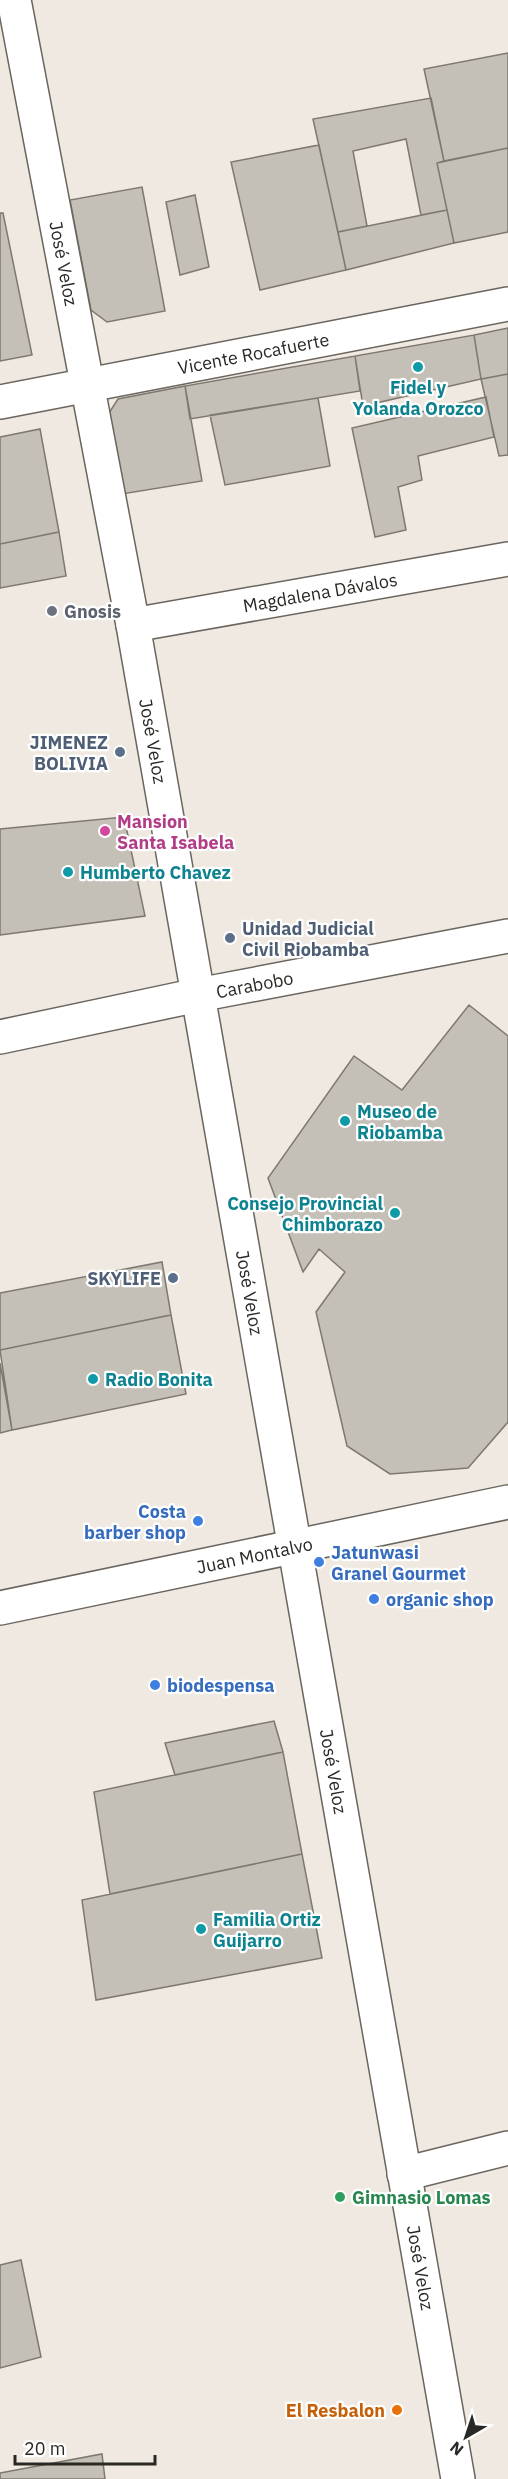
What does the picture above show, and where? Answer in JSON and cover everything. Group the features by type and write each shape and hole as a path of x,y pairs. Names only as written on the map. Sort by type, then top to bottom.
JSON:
{"street":[{"name":"José Veloz","path":"14,0 85,385 133,625 458,2479"},
{"name":"Vicente Rocafuerte","path":"0,402 508,304"},
{"name":"Magdalena Dávalos","path":"133,625 508,559"},
{"name":"Carabobo","path":"0,1037 198,995 508,936"},
{"name":"Juan Montalvo","path":"0,1608 508,1502"},
{"path":"404,2174 508,2148"}],"building":[{"path":"508,53 508,148 444,161 424,69"},
{"path":"431,98 444,161 437,163 447,210 421,215 406,139 353,151 367,226 338,232 313,119"},
{"path":"319,145 346,270 260,290 231,162"},
{"path":"508,148 508,232 454,243 437,163"},
{"path":"142,187 165,311 107,322 91,310 70,200"},
{"path":"195,195 209,267 180,275 166,202"},
{"path":"447,210 454,243 346,270 338,232"},
{"path":"0,213 3,213 32,355 0,361"},
{"path":"508,328 508,374 481,379 474,335"},
{"name":"Fidel y Yolanda Orozco","path":"474,335 481,379 363,406 355,356"},
{"path":"355,356 360,391 190,419 185,386"},
{"path":"508,374 508,455 499,456 481,379"},
{"path":"185,386 202,481 122,494 109,413 118,399"},
{"path":"486,397 494,437 418,456 422,480 398,487 406,530 375,537 352,428"},
{"path":"318,398 330,466 225,485 210,415"},
{"path":"40,429 59,532 0,544 0,437"},
{"path":"59,532 66,576 0,588 0,544"},
{"name":"Humberto Chavez","path":"124,817 145,916 0,935 0,829"},
{"name":"Consejo Provincial Chimborazo","path":"469,1005 508,1036 508,1422 468,1468 390,1474 347,1446 316,1312 345,1272 319,1249 303,1272 268,1178 354,1056 402,1090"},
{"path":"162,1262 171,1315 0,1350 0,1293"},
{"name":"Radio Bonita","path":"171,1315 186,1394 12,1430 0,1350"},
{"path":"0,1363 12,1430 0,1433"},
{"path":"274,1721 283,1752 175,1775 165,1743"},
{"path":"283,1752 302,1854 110,1894 94,1792"},
{"name":"Familia Ortiz Guijarro","path":"302,1854 322,1958 96,2000 82,1900"},
{"path":"21,2260 41,2357 0,2368 0,2265"},
{"path":"102,2454 105,2479 0,2479 0,2473"}],"place":[{"name":"Fidel y Yolanda Orozco","path":"418,367"},
{"name":"Gnosis","path":"52,611"},
{"name":"JIMENEZ BOLIVIA","path":"120,752"},
{"name":"Mansion Santa Isabela","path":"105,831"},
{"name":"Humberto Chavez","path":"68,872"},
{"name":"Unidad Judicial Civil Riobamba","path":"230,938"},
{"name":"Museo de Riobamba","path":"345,1121"},
{"name":"Consejo Provincial Chimborazo","path":"395,1213"},
{"name":"SKYLIFE","path":"173,1278"},
{"name":"Radio Bonita","path":"93,1379"},
{"name":"Costa barber shop","path":"198,1521"},
{"name":"Jatunwasi Granel Gourmet","path":"319,1562"},
{"name":"organic shop","path":"374,1599"},
{"name":"biodespensa","path":"155,1685"},
{"name":"Familia Ortiz Guijarro","path":"201,1929"},
{"name":"Gimnasio Lomas","path":"340,2197"},
{"name":"El Resbalon","path":"397,2410"}]}
